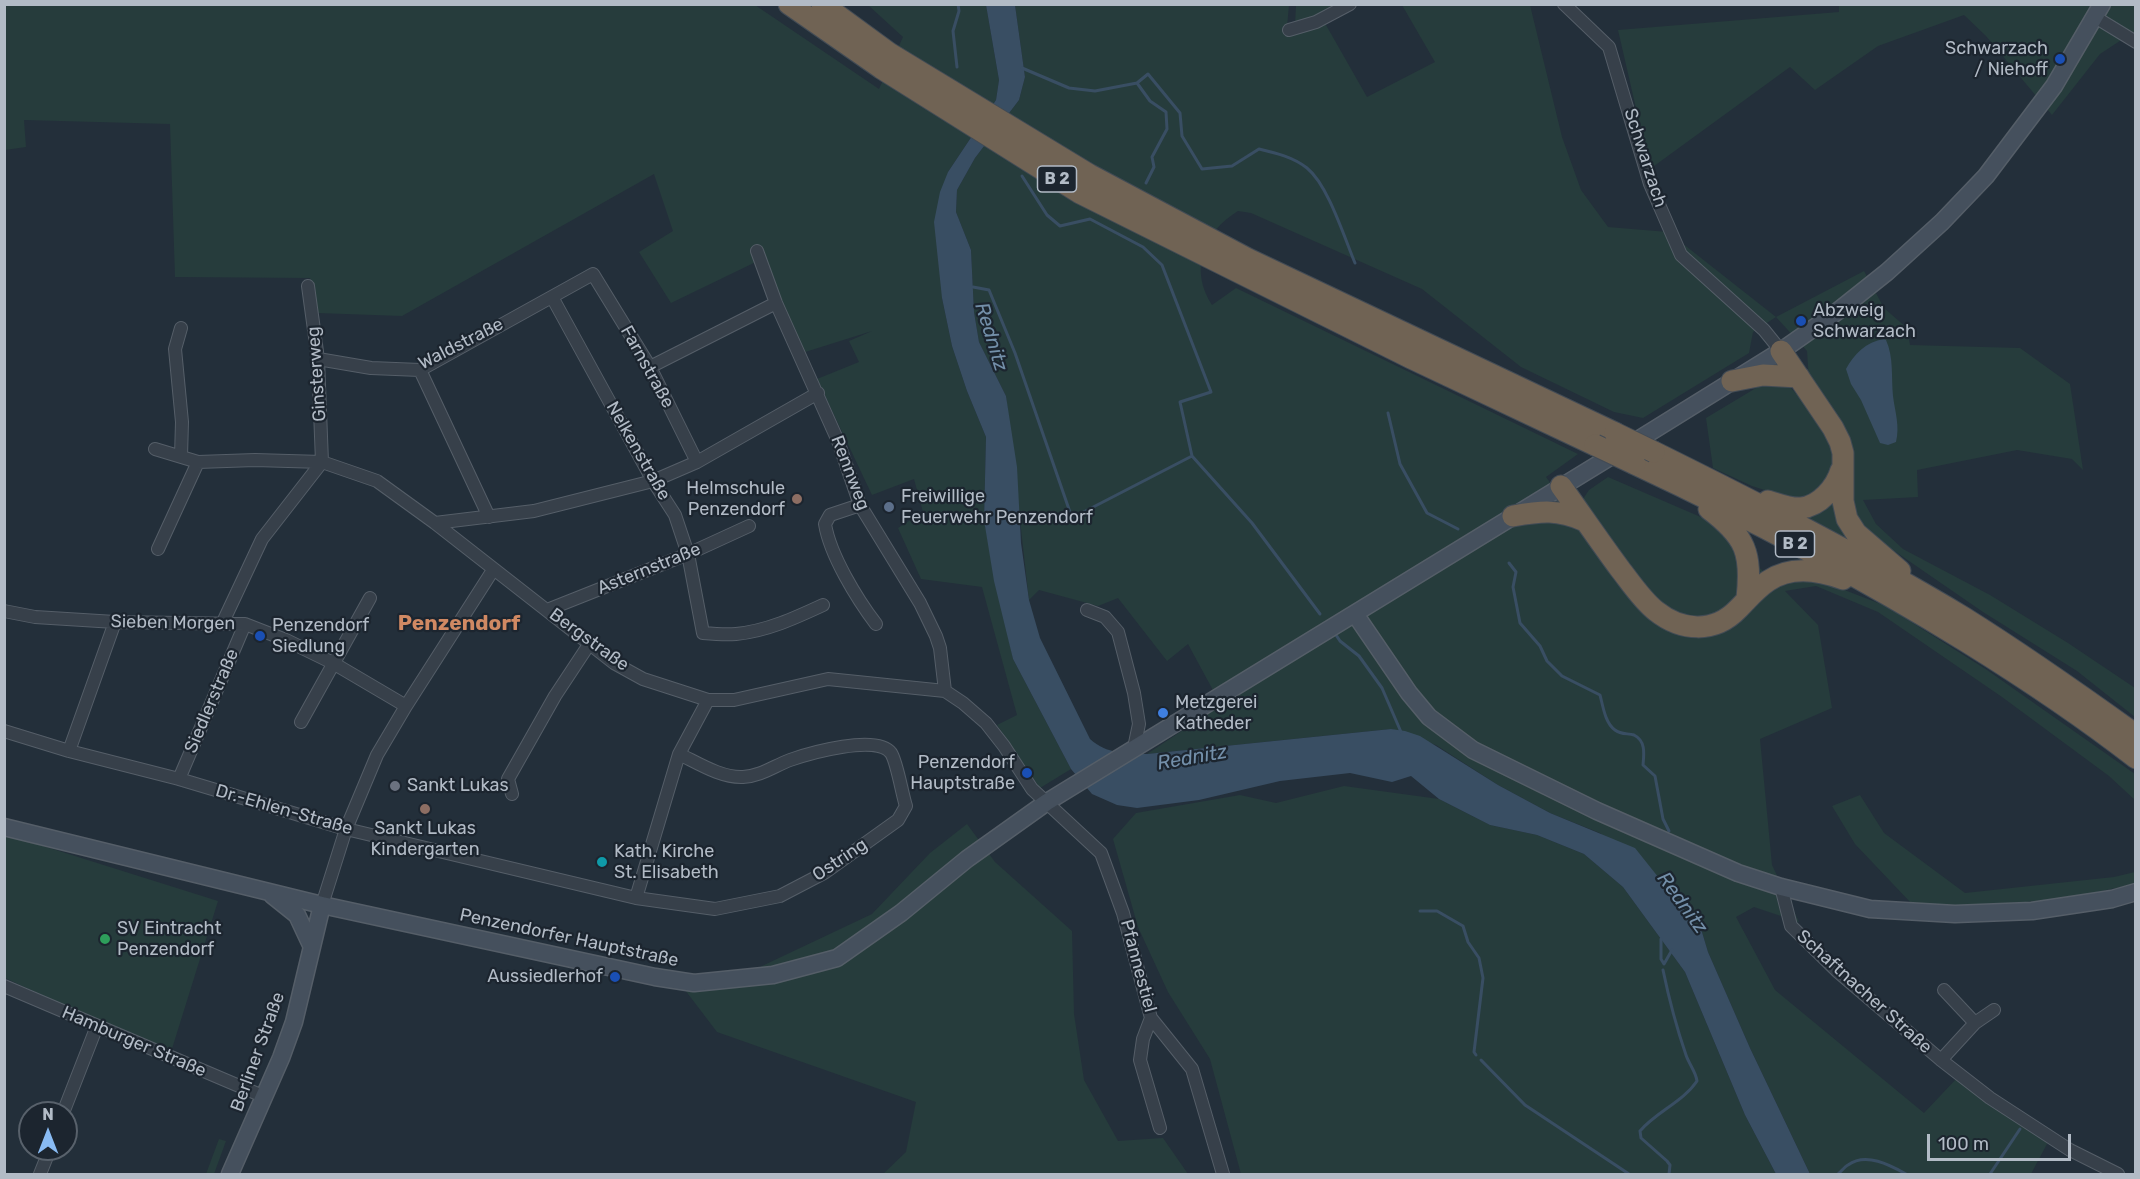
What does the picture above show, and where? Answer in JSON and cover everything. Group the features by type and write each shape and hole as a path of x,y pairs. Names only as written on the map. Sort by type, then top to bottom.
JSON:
{"highway":[{"name":"B 2","path":"789,4 885,60 1080,193 1615,433 1728,488 1889,575 1963,618 2034,663 2136,735"},
{"name":"B 2","path":"822,4 885,60"},
{"name":"B 2","path":"1245,267 1816,555 1915,610 2029,682 2136,758"},
{"path":"1780,351 1833,428 1840,442 1843,461 1843,501 1847,519 1856,533 1963,618"},
{"path":"1732,381 1763,375 1799,377"},
{"path":"1728,488 1782,506 1801,508 1817,503 1832,489 1843,461"},
{"path":"1673,482 1716,514 1742,540 1750,571 1747,598"},
{"path":"1562,486 1633,587 1654,610 1671,622 1699,628 1713,626 1737,611 1747,598 1769,580 1797,570 1826,573 1915,610"},
{"path":"1512,516 1542,511 1560,512 1585,521"}],"main road":[{"name":"Penzendorfer Hauptstraße","path":"4,827 322,905 655,977 693,983 773,975 837,958 901,913 967,859 1047,802 1219,699 1732,381 1838,311 1887,272 1942,222 1978,184 2054,86 2099,11"},
{"path":"1355,614 1409,693 1430,717 1473,750 1619,821 1738,873 1782,887 1870,909 1955,914 2032,911 2112,899 2136,892"},
{"path":"267,891 297,915 312,947"},
{"name":"Berliner Straße","path":"230,1174 265,1097 294,1022 322,905"}],"street":[{"path":"1288,30 1316,22 1350,4"},
{"name":"Schwarzach","path":"1564,4 1609,47 1650,184 1681,255 1764,330 1780,351"},
{"path":"2099,11 2136,42"},
{"name":"Rennweg","path":"757,251 776,303 838,441 860,505 920,603 936,636 940,648 945,691"},
{"name":"Waldstraße","path":"318,359 371,368 420,370 593,274"},
{"name":"Farnstraße","path":"593,274 650,367 697,462"},
{"name":"Ginsterweg","path":"308,286 318,359 322,462"},
{"name":"Nelkenstraße","path":"552,297 653,481 675,515 688,554 703,633 736,634 762,629 789,621 823,605"},
{"path":"650,367 776,303"},
{"path":"181,328 175,349 182,422 181,456"},
{"path":"420,370 489,517"},
{"path":"435,523 534,511 653,481 697,462 818,393"},
{"name":"Bergstraße","path":"155,449 198,462 255,460 322,462 377,481 435,523 615,663 643,679 708,700 734,700 828,680 945,691"},
{"path":"158,549 198,462"},
{"name":"Siedlerstraße","path":"223,622 262,539 322,462"},
{"path":"860,505 830,515 825,524 826,532 848,581 876,624"},
{"name":"Asternstraße","path":"547,610 688,554 750,526"},
{"path":"322,905 346,829 377,756 406,706 494,570"},
{"path":"301,722 370,598"},
{"path":"1087,610 1106,617 1118,632 1134,693 1139,724 1130,751"},
{"name":"Sieben Morgen","path":"4,611 35,617 115,622 244,624 286,640 333,663 406,706"},
{"path":"69,751 115,622"},
{"name":"Siedlerstraße","path":"179,779 244,624"},
{"path":"512,794 508,779 555,696 590,644"},
{"path":"945,691 986,723 1032,789 1047,802"},
{"path":"636,898 679,754 708,700"},
{"name":"Dr.-Ehlen-Straße","path":"4,731 69,751 179,779 346,829 636,898"},
{"name":"Ostring","path":"636,898 715,909 780,896 824,873 854,852 898,820 906,806 892,755 885,747 875,744 840,747 789,760 767,771 746,777 721,774 679,754"},
{"name":"Pfannestiel","path":"1047,802 1101,853 1123,913 1151,1018 1192,1069 1223,1174"},
{"name":"Schaftnacher Straße","path":"1782,887 1791,926 1838,972 1941,1060 1990,1098 2070,1150 2118,1174"},
{"name":"Hamburger Straße","path":"4,986 265,1097"},
{"path":"1944,990 1975,1023"},
{"name":"Schaftnacher Straße","path":"1941,1060 1975,1023 1994,1010"},
{"path":"1151,1018 1143,1039 1140,1060 1160,1128"},
{"path":"68,1101 97,1026"}],"green space":[{"path":"4,5 755,5 879,89 903,37 868,5 986,5 999,80 996,100 948,172 942,298 952,346 986,437 984,520 1013,659 1071,769 1040,788 997,725 1017,715 982,587 921,579 898,528 923,512 914,479 872,495 817,379 859,362 849,341 872,331 802,353 764,258 671,303 639,252 673,231 654,174 402,316 317,313 310,278 175,277 170,124 24,120 26,147 5,150"},
{"path":"1015,5 1289,5 1287,27 1322,18 1367,97 1435,62 1402,5 1530,5 1562,137 1581,190 1608,227 1668,232 1776,317 1753,332 1749,353 1643,418 1614,412 1521,367 1422,289 1251,213 1238,211 1216,230 1203,253 1201,278 1205,292 1212,305 1236,288 1578,454 1546,477 1573,514 1589,490 1608,477 1703,518 1779,585 1808,576 1886,606 1987,670 2135,774 2135,800 2109,776 2002,697 1878,612 1816,586 1785,591 1818,625 1832,708 1760,739 1772,865 1799,922 1754,907 1736,917 1775,990 1924,1113 1958,1077 2048,1142 2031,1174 1810,1174 1750,1048 1708,952 1702,932 1600,833 1550,813 1498,785 1436,745 1391,729 1147,754 1221,705 1188,644 1167,661 1118,598 1098,606 1039,590 1029,600 1006,396 979,342 974,312 971,250 956,212 957,190 975,158 1019,100 1025,77"},
{"path":"1296,5 1338,5 1295,25"},
{"path":"1839,5 2136,5 2135,31 2100,54 2052,115 1986,36 1964,15 1878,46 1815,90 1790,67 1650,169 1618,30 1839,12"},
{"path":"1864,271 1884,308 1907,328 1910,345 2020,348 2070,384 2083,470 2072,459 2017,450 1917,470 1918,497 1863,500 1876,524 1903,549 1990,595 2135,688 2135,717 2077,671 1983,612 1877,539 1860,545 1797,512 1792,499 1752,486 1713,468 1706,418 1766,382 1789,386 1811,410 1807,351 1776,317"},
{"path":"1344,786 1439,799 1490,825 1537,835 1584,854 1623,887 1685,972 1745,1115 1776,1174 1241,1174 1210,1059 1168,992 1138,927 1113,839 1136,813 1240,795 1276,803"},
{"path":"1860,795 1884,833 1965,893 2114,877 2135,872 2135,884 2068,898 1975,907 1911,903 1855,844 1832,806"},
{"path":"967,824 995,862 1072,931 1074,1014 1084,1080 1118,1141 1163,1138 1188,1174 883,1174 906,1152 916,1102 717,1032 682,986 737,983 762,966 872,914 930,853"},
{"name":"SV Eintracht Penzendorf","path":"5,834 218,901 171,1052 5,978"},
{"path":"219,1139 226,1141 214,1174 206,1174"}],"water":[{"name":"Rednitz","path":"986,5 1015,5 1025,77 1019,100 975,158 957,190 956,212 971,250 974,312 979,342 1006,396 1017,467 1021,543 1029,600 1040,638 1090,739 1110,750 1147,754 1391,729 1405,731 1420,736 1498,785 1550,813 1635,848 1702,932 1708,952 1750,1048 1810,1174 1776,1174 1745,1115 1685,972 1623,887 1584,854 1537,835 1490,825 1439,799 1411,776 1392,782 1350,773 1280,781 1199,800 1137,808 1117,805 1092,794 1071,769 1013,659 994,581 984,520 986,437 952,346 942,298 934,222 940,192 948,172 996,100 999,80"},
{"path":"1884,339 1890,354 1897,425 1896,442 1888,445 1880,443 1846,369 1861,350"}],"waterway":[{"path":"957,67 953,31 959,11 958,4"},
{"path":"1022,68 1069,88 1095,91 1137,83 1148,74 1180,113 1182,136 1202,169 1232,166 1259,149 1302,164 1315,176 1329,199 1355,263"},
{"path":"1137,83 1150,101 1166,112 1167,129 1152,157 1154,167 1146,183"},
{"path":"1022,176 1047,215 1060,226 1090,219 1143,247 1162,265 1211,392 1180,402 1192,456 1252,523 1320,614"},
{"name":"Rednitz","path":"973,287 989,290 1015,353 1072,518 1192,456"},
{"path":"1388,413 1400,464 1427,513 1458,529"},
{"path":"1509,563 1516,572 1513,587 1520,623 1540,646 1547,661 1562,676 1600,695 1607,719 1617,732 1634,735 1641,741 1643,765 1655,776 1663,819 1669,831"},
{"path":"1334,632 1340,641 1359,656 1382,688 1401,732"},
{"path":"1420,911 1437,911 1463,926 1468,942 1479,958 1483,978 1474,1052 1476,1055"},
{"path":"1661,939 1661,959 1664,964"},
{"path":"1664,964 1672,950"},
{"path":"1663,970 1679,1034 1697,1081 1684,1095 1640,1131 1641,1138 1670,1165 1669,1174"},
{"path":"1481,1060 1525,1105 1629,1174"},
{"path":"1990,1174 2020,1129"},
{"path":"1838,1174 1848,1165 1862,1160 1878,1161 1906,1174"}],"place":[{"name":"Schwarzach / Niehoff","path":"2060,59"},
{"name":"Abzweig Schwarzach","path":"1801,321"},
{"name":"Helmschule Penzendorf","path":"797,499"},
{"name":"Freiwillige Feuerwehr Penzendorf","path":"889,507"},
{"name":"Penzendorf Siedlung","path":"260,636"},
{"name":"Metzgerei Katheder","path":"1163,713"},
{"name":"Penzendorf Hauptstraße","path":"1027,773"},
{"name":"Sankt Lukas","path":"395,786"},
{"name":"Sankt Lukas Kindergarten","path":"425,809"},
{"name":"Kath. Kirche St. Elisabeth","path":"602,862"},
{"name":"SV Eintracht Penzendorf","path":"105,939"},
{"name":"Aussiedlerhof","path":"615,977"}],"district":[{"name":"Penzendorf","path":"459,624"}]}
